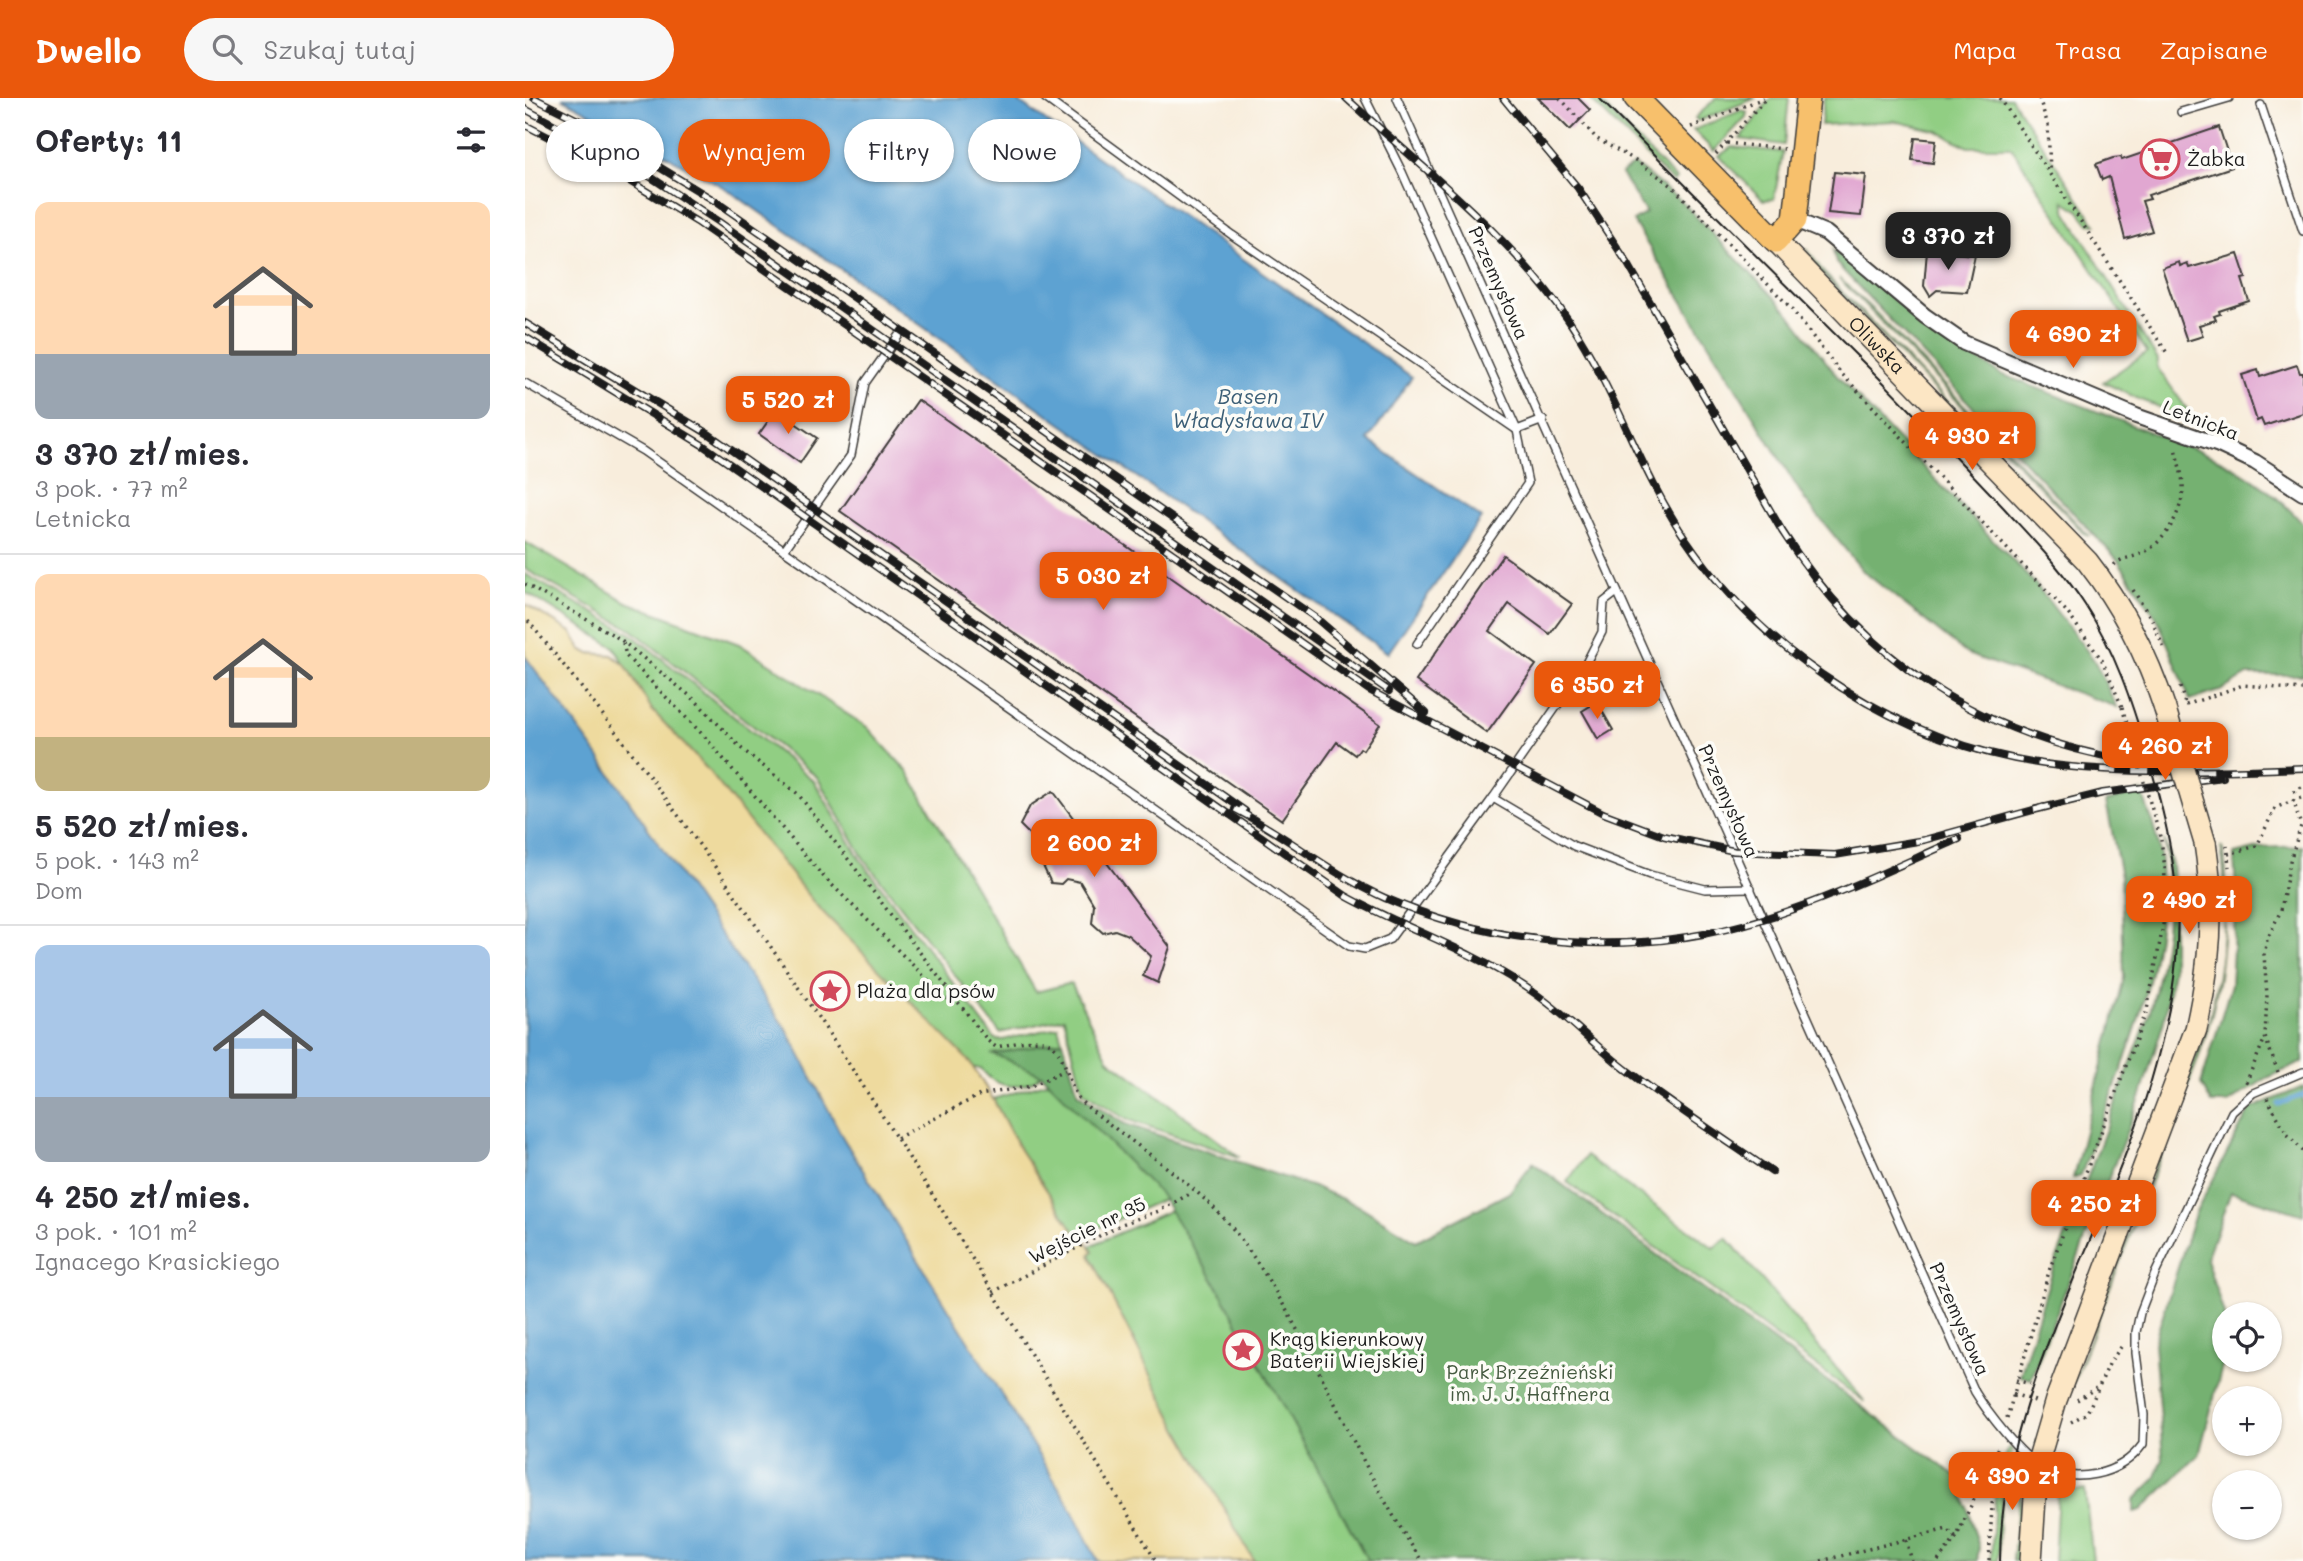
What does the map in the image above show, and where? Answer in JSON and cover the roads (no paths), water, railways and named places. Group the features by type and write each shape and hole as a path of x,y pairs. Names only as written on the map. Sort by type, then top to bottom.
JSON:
{"main road":[{"name":"Oliwska","path":"1636,98 1776,241"},
{"path":"1776,241 1795,220 1808,98"}],"street":[{"name":"Letnicka","path":"1795,220 1826,233 1926,316 1964,343 2243,457 2303,493"},
{"name":"Oliwska","path":"1776,241 2087,561 2124,612 2175,707 2205,843 2210,888 2210,933 2196,1029 2056,1399 2037,1465 2031,1561"}],"lane":[{"path":"1045,98 1232,235 1517,430"},
{"path":"1364,98 1402,172 1517,430 1528,483 1417,644"},
{"name":"Przemysłowa","path":"1397,98 1975,1392 2003,1429 2037,1465"},
{"path":"2181,112 2229,98"},
{"path":"2261,106 2303,231"},
{"path":"784,550 851,455 865,383 899,334"},
{"path":"525,383 643,451 1349,946 1365,949 1390,939 1584,667 1602,632 1604,602 1617,593"},
{"path":"1517,430 1543,420"},
{"path":"1493,798 1574,846 1650,875 1705,889 1751,888"},
{"path":"2037,1465 2057,1473 2094,1474 2117,1467 2137,1452 2145,1436 2136,1332 2155,1274 2222,1129 2241,1101 2283,1079 2303,1072"}],"water":[{"name":"Basen Władysława IV","path":"562,98 1013,98 1043,119 968,119 968,182 1081,182 1081,146 1412,377 1368,440 1481,518 1388,653 714,182 830,182 830,119 678,119 678,162 664,154 664,119 600,119"},
{"path":"525,656 594,750 788,1032 843,1138 1067,1501 1098,1561 525,1561"}],"waterway":[{"path":"2279,1104 2303,1095"}],"tram line":[{"path":"1599,98 1925,425 2003,507 2066,579 2096,622 2122,677 2160,800 2175,880 2176,955 2172,993 2151,1081 2131,1140 2035,1377 2017,1438 2005,1499 2000,1561"}],"railway":[{"path":"534,98 600,131 715,201 1316,618 1426,713"},
{"path":"1346,98 1464,204 1521,260 1569,321 1585,347 1654,485 1685,538 1718,581 1755,620 1797,656 1842,688 1890,715 1940,737 1991,753 2044,764 2140,771 2303,768"},
{"path":"1503,98 1578,188 1628,264 1782,531 1815,577 1850,618 1889,654 1930,685 1975,711 2023,732 2075,749 2130,761"},
{"path":"525,109 640,170 719,222 1389,691"},
{"path":"525,125 603,165 697,222 1369,690 1603,813 1664,836 1734,851 1835,855 1924,840 2044,807"},
{"path":"525,323 710,435 1245,811"},
{"path":"525,337 704,446 1346,896 1479,960 1521,984 1646,1084 1772,1172"},
{"path":"2034,810 2103,793 2223,777"},
{"path":"1235,809 1346,878 1385,898 1430,915 1477,928 1572,942 1620,943 1669,939 1763,919 1838,892 1959,839"}],"place":[{"name":"Żabka","path":"2160,159"},
{"name":"Plaża dla psów","path":"830,991"},
{"name":"Krąg kierunkowy Baterii Wiejskiej","path":"1243,1350"}],"park label":[{"name":"Park Brzeźnieński im. J. J. Haffnera","path":"1530,1383"}]}
